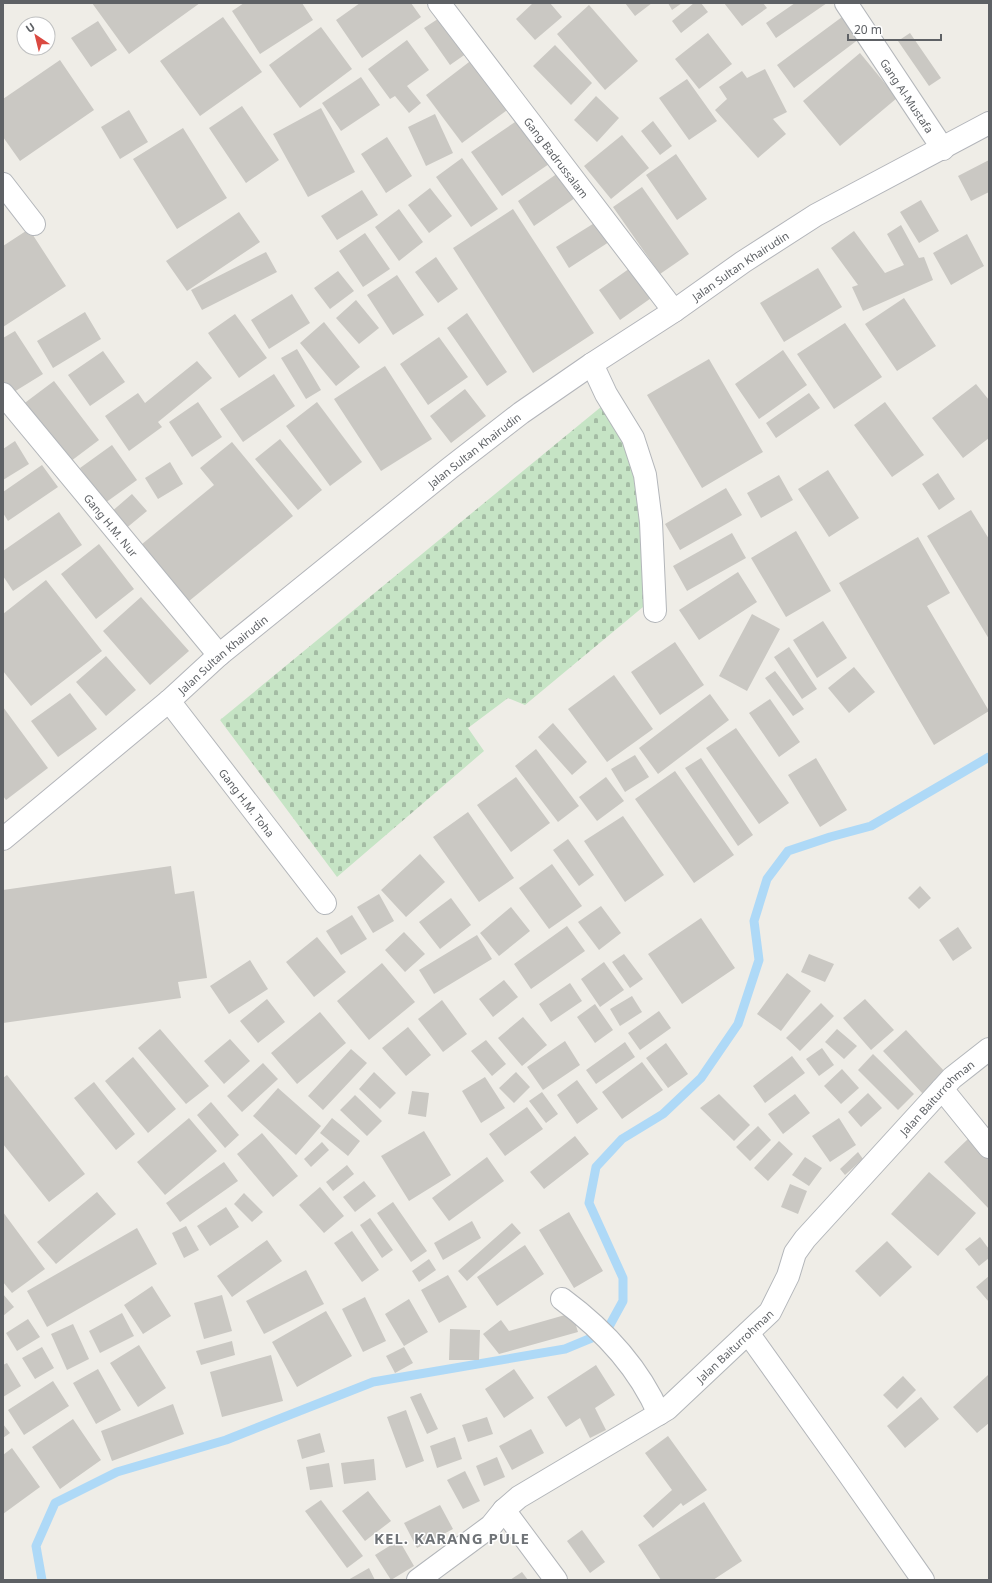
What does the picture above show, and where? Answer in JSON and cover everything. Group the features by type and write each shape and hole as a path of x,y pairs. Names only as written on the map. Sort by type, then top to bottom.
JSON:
{"street":[{"name":"Gang Badrussalam","path":"439,3 674,310"},
{"name":"Gang Al-Mustafa","path":"846,3 943,149"},
{"name":"Jalan Sultan Khairudin","path":"3,839 169,702 219,655 521,413 743,262 816,215 943,149 989,123"},
{"path":"3,184 34,224"},
{"path":"592,364 606,394 633,438 646,475 651,522 655,612"},
{"name":"Gang H.M. Nur","path":"3,394 219,655"},
{"name":"Gang H.M. Toha","path":"169,702 325,903"},
{"name":"Jalan Baiturrohman","path":"418,1580 492,1526 504,1510 519,1497 667,1409 770,1312 788,1276 795,1253 805,1239 952,1078 989,1049"},
{"path":"942,1089 989,1147"},
{"path":"562,1299 594,1324 632,1366 649,1392 659,1414"},
{"path":"748,1333 923,1580"},
{"path":"504,1510 556,1580"}],"green space":[{"path":"607,402 643,470 643,607 525,705 508,698 468,728 484,751 337,877 220,720"}],"building":[{"path":"92,3 200,3 129,54"},
{"path":"244,3 302,3 313,20 260,54 232,11"},
{"path":"360,3 411,3 421,17 362,58 336,20"},
{"path":"533,3 550,3 562,17 535,40 516,19"},
{"path":"625,3 652,3 635,16"},
{"path":"668,3 682,3 672,10"},
{"path":"694,3 701,3 708,12 681,33 672,21"},
{"path":"724,3 763,3 767,8 742,26"},
{"path":"795,3 827,3 776,38 766,23"},
{"path":"589,5 638,61 605,90 557,34"},
{"path":"444,15 470,51 450,65 424,28"},
{"path":"223,17 262,72 200,116 160,61"},
{"path":"842,17 859,39 794,88 777,65"},
{"path":"98,21 117,50 91,67 71,38"},
{"path":"321,27 352,69 300,108 269,65"},
{"path":"708,33 732,64 699,89 675,59"},
{"path":"910,33 941,78 929,86 898,41"},
{"path":"407,40 429,70 407,86 421,103 409,113 395,96 390,99 368,69"},
{"path":"555,45 592,83 571,105 533,66"},
{"path":"860,53 897,98 840,146 803,101"},
{"path":"473,59 510,108 462,143 426,95"},
{"path":"60,60 94,110 20,161 3,137 3,99"},
{"path":"765,69 787,112 773,119 786,134 758,158 715,110 727,99 719,87 742,71 747,78"},
{"path":"361,77 380,105 341,131 322,103"},
{"path":"687,79 717,121 689,140 659,98"},
{"path":"596,96 619,118 597,142 574,120"},
{"path":"242,106 279,160 246,183 209,128"},
{"path":"321,108 355,172 308,197 273,134"},
{"path":"129,110 148,142 120,159 101,127"},
{"path":"435,114 453,153 426,166 408,127"},
{"path":"518,120 549,164 502,196 471,152"},
{"path":"653,121 672,146 660,155 641,131"},
{"path":"183,128 227,198 177,229 133,159"},
{"path":"622,135 649,168 611,199 584,166"},
{"path":"387,137 412,176 386,193 361,154"},
{"path":"676,154 707,199 677,220 646,175"},
{"path":"462,158 498,209 471,227 436,177"},
{"path":"989,160 989,192 971,201 958,176"},
{"path":"558,173 575,198 534,226 518,201"},
{"path":"642,187 689,254 660,274 613,207"},
{"path":"430,188 452,216 429,233 408,205"},
{"path":"362,190 378,215 337,240 321,216"},
{"path":"921,200 939,231 919,243 900,212"},
{"path":"399,209 423,242 399,261 375,227"},
{"path":"513,209 594,333 533,373 453,248"},
{"path":"239,212 260,242 187,291 166,261"},
{"path":"596,222 609,242 569,268 556,247"},
{"path":"901,225 919,258 924,257 933,280 863,311 852,287 858,285 831,248 854,231 885,273 904,265 887,234"},
{"path":"29,229 66,286 3,327 3,246"},
{"path":"365,233 390,269 363,287 339,251"},
{"path":"967,234 984,266 951,285 933,253"},
{"path":"266,252 277,272 202,310 191,290"},
{"path":"436,257 458,289 438,303 415,272"},
{"path":"633,266 654,296 620,320 599,290"},
{"path":"818,268 842,307 784,342 760,303"},
{"path":"338,271 354,291 330,309 314,288"},
{"path":"397,275 424,315 393,335 367,295"},
{"path":"292,294 310,323 269,349 251,320"},
{"path":"904,298 936,346 897,371 865,324"},
{"path":"356,300 379,328 359,344 336,318"},
{"path":"85,312 101,339 53,368 37,341"},
{"path":"467,313 507,372 487,386 447,328"},
{"path":"235,314 267,358 239,378 208,333"},
{"path":"324,322 360,367 336,386 300,343"},
{"path":"845,323 882,377 834,409 797,354"},
{"path":"15,331 43,374 9,395 3,385 3,338"},
{"path":"439,337 468,377 428,405 400,364"},
{"path":"297,349 321,390 306,399 281,358"},
{"path":"783,350 807,385 759,419 735,384"},
{"path":"103,351 125,382 90,406 68,375"},
{"path":"709,359 763,452 702,488 647,395"},
{"path":"197,361 212,378 158,422 162,427 129,451 105,416 138,393 145,403"},
{"path":"385,366 432,439 381,471 334,399"},
{"path":"274,374 295,406 243,442 220,409"},
{"path":"54,381 99,440 67,464 22,405"},
{"path":"976,384 989,400 989,438 963,458 932,418"},
{"path":"465,389 486,416 451,443 430,416"},
{"path":"809,393 820,408 776,438 766,423"},
{"path":"198,402 222,437 192,457 169,422"},
{"path":"317,402 362,462 330,486 286,426"},
{"path":"885,402 924,455 892,477 854,425"},
{"path":"280,439 322,490 298,510 255,459"},
{"path":"15,441 29,464 3,480 3,449"},
{"path":"232,442 293,516 183,606 136,549 214,485 200,468"},
{"path":"112,445 137,480 105,503 80,468"},
{"path":"170,462 183,484 158,499 145,478"},
{"path":"42,465 58,487 8,521 3,513 3,492"},
{"path":"828,470 859,518 829,537 798,489"},
{"path":"938,473 955,499 939,510 922,484"},
{"path":"779,475 793,500 761,518 747,493"},
{"path":"726,488 742,515 680,550 665,524"},
{"path":"132,494 147,511 124,530 110,513"},
{"path":"971,510 989,539 989,639 927,536"},
{"path":"59,512 82,545 13,591 3,576 3,551"},
{"path":"796,531 831,591 786,617 751,558"},
{"path":"732,533 746,558 687,591 673,566"},
{"path":"918,537 950,593 927,606 989,711 934,745 839,583"},
{"path":"99,544 134,589 96,619 61,574"},
{"path":"738,572 757,602 699,640 679,610"},
{"path":"46,580 102,651 31,706 3,671 3,614"},
{"path":"141,597 189,651 150,685 103,631"},
{"path":"752,614 780,629 747,691 719,676"},
{"path":"823,621 847,658 817,678 793,640"},
{"path":"675,642 704,685 660,715 631,672"},
{"path":"789,647 817,689 802,699 774,657"},
{"path":"106,656 136,690 106,716 76,682"},
{"path":"854,667 875,692 849,713 828,688"},
{"path":"775,671 804,709 793,716 765,678"},
{"path":"614,675 653,729 607,762 568,709"},
{"path":"70,693 97,729 58,757 31,721"},
{"path":"710,694 729,720 658,774 639,748"},
{"path":"770,699 800,742 779,757 749,713"},
{"path":"3,707 48,768 6,800 3,796"},
{"path":"553,723 587,762 572,775 538,737"},
{"path":"736,728 789,803 759,824 706,748"},
{"path":"536,749 579,806 558,822 515,766"},
{"path":"635,755 649,777 625,792 611,769"},
{"path":"701,758 753,835 738,846 685,768"},
{"path":"816,758 847,810 820,827 788,775"},
{"path":"675,771 734,855 694,883 635,799"},
{"path":"516,777 550,823 511,852 477,805"},
{"path":"606,777 624,801 597,821 579,797"},
{"path":"468,812 514,878 479,902 433,837"},
{"path":"623,816 664,875 625,902 584,841"},
{"path":"568,839 594,875 579,886 553,850"},
{"path":"420,854 445,882 406,917 381,890"},
{"path":"552,864 582,906 549,929 519,888"},
{"path":"171,866 175,894 194,891 207,978 178,982 181,998 3,1023 3,890"},
{"path":"920,886 931,898 919,909 908,898"},
{"path":"379,894 394,921 373,933 357,907"},
{"path":"451,898 471,925 440,949 419,922"},
{"path":"601,906 621,933 599,950 578,922"},
{"path":"511,907 530,931 499,956 480,933"},
{"path":"352,915 367,939 341,955 326,931"},
{"path":"701,918 735,968 682,1004 648,954"},
{"path":"567,926 585,951 531,989 514,964"},
{"path":"958,927 972,948 953,961 939,940"},
{"path":"404,932 425,954 405,972 385,950"},
{"path":"477,935 492,959 434,994 419,970"},
{"path":"317,937 346,972 314,997 286,962"},
{"path":"624,954 643,979 630,988 612,962"},
{"path":"809,954 834,964 825,982 801,972"},
{"path":"250,960 268,989 229,1014 210,986"},
{"path":"604,962 624,990 600,1007 581,979"},
{"path":"382,963 415,1002 369,1040 337,1001"},
{"path":"787,973 811,991 781,1031 757,1014"},
{"path":"504,980 518,997 493,1017 479,999"},
{"path":"570,983 582,1001 551,1022 539,1004"},
{"path":"632,996 642,1012 620,1026 610,1009"},
{"path":"267,999 285,1022 258,1043 240,1021"},
{"path":"865,999 894,1030 871,1050 843,1018"},
{"path":"442,1000 467,1034 443,1052 418,1019"},
{"path":"821,1003 834,1016 800,1051 786,1038"},
{"path":"595,1004 613,1030 595,1043 577,1017"},
{"path":"659,1011 671,1028 640,1050 628,1033"},
{"path":"320,1012 346,1043 297,1084 271,1053"},
{"path":"523,1017 547,1045 522,1066 498,1038"},
{"path":"408,1027 431,1055 406,1076 382,1048"},
{"path":"160,1029 209,1086 186,1104 138,1048"},
{"path":"837,1029 857,1046 844,1059 825,1042"},
{"path":"906,1030 946,1073 923,1094 883,1051"},
{"path":"230,1039 250,1061 224,1084 204,1061"},
{"path":"486,1040 506,1064 492,1076 471,1051"},
{"path":"565,1041 580,1065 543,1090 527,1067"},
{"path":"625,1042 635,1057 596,1084 586,1070"},
{"path":"666,1043 688,1074 668,1088 646,1058"},
{"path":"822,1048 834,1065 819,1076 806,1059"},
{"path":"351,1049 367,1063 323,1110 308,1096"},
{"path":"873,1054 914,1094 898,1110 858,1070"},
{"path":"792,1056 805,1073 765,1103 753,1086"},
{"path":"133,1057 176,1109 148,1133 105,1081"},
{"path":"642,1062 663,1090 622,1119 602,1092"},
{"path":"263,1063 278,1079 242,1112 227,1096"},
{"path":"842,1069 859,1088 841,1104 824,1086"},
{"path":"374,1072 396,1093 380,1109 359,1089"},
{"path":"516,1072 530,1087 514,1103 499,1088"},
{"path":"7,1075 85,1174 49,1202 3,1144 3,1078"},
{"path":"485,1077 505,1108 481,1123 462,1091"},
{"path":"577,1080 598,1109 577,1124 557,1095"},
{"path":"94,1082 135,1134 116,1150 74,1098"},
{"path":"278,1088 321,1126 296,1155 253,1116"},
{"path":"412,1091 429,1093 426,1117 408,1114"},
{"path":"542,1092 558,1114 546,1123 529,1101"},
{"path":"868,1093 882,1108 861,1127 848,1112"},
{"path":"719,1094 750,1125 734,1141 700,1108"},
{"path":"795,1094 810,1113 783,1134 768,1114"},
{"path":"355,1095 382,1121 367,1136 340,1110"},
{"path":"211,1102 239,1135 225,1148 197,1115"},
{"path":"527,1107 543,1129 505,1156 489,1134"},
{"path":"189,1118 217,1151 165,1195 137,1162"},
{"path":"332,1118 360,1141 348,1156 320,1133"},
{"path":"839,1118 856,1145 830,1162 812,1136"},
{"path":"758,1126 771,1140 750,1161 736,1147"},
{"path":"424,1131 451,1175 409,1201 381,1156"},
{"path":"262,1133 298,1176 273,1197 237,1154"},
{"path":"575,1136 589,1154 544,1189 530,1172"},
{"path":"969,1138 989,1159 989,1209 944,1162"},
{"path":"779,1141 793,1154 768,1181 754,1168"},
{"path":"322,1142 329,1150 311,1167 304,1159"},
{"path":"858,1152 863,1159 845,1175 840,1169"},
{"path":"487,1157 504,1181 449,1221 432,1198"},
{"path":"805,1157 822,1168 809,1186 792,1175"},
{"path":"224,1162 238,1181 180,1222 166,1203"},
{"path":"347,1165 354,1174 333,1191 326,1182"},
{"path":"929,1172 976,1213 938,1256 891,1214"},
{"path":"364,1181 376,1196 355,1212 343,1197"},
{"path":"790,1184 807,1191 798,1214 781,1207"},
{"path":"320,1187 344,1216 324,1233 299,1205"},
{"path":"97,1192 116,1214 56,1264 37,1242"},
{"path":"244,1193 263,1212 252,1222 234,1204"},
{"path":"393,1202 427,1251 411,1262 377,1213"},
{"path":"226,1207 239,1227 210,1246 197,1226"},
{"path":"3,1212 45,1269 12,1293 3,1282"},
{"path":"569,1212 603,1271 574,1288 539,1230"},
{"path":"370,1218 393,1250 382,1258 360,1225"},
{"path":"472,1221 481,1238 443,1260 434,1243"},
{"path":"512,1223 521,1233 467,1281 458,1271"},
{"path":"186,1226 199,1250 184,1258 172,1233"},
{"path":"137,1228 157,1264 47,1327 27,1291"},
{"path":"352,1231 379,1270 362,1282 334,1243"},
{"path":"980,1237 989,1249 989,1258 979,1266 965,1249"},
{"path":"267,1240 282,1261 232,1297 217,1276"},
{"path":"887,1241 912,1267 880,1297 855,1271"},
{"path":"525,1245 544,1274 497,1306 477,1277"},
{"path":"429,1259 436,1270 419,1282 412,1271"},
{"path":"306,1270 324,1304 264,1334 246,1301"},
{"path":"448,1275 467,1307 439,1323 421,1290"},
{"path":"989,1276 989,1302 976,1287"},
{"path":"152,1286 171,1316 143,1334 124,1305"},
{"path":"3,1294 14,1307 3,1316"},
{"path":"222,1295 232,1331 204,1339 194,1303"},
{"path":"365,1297 386,1341 363,1352 342,1309"},
{"path":"409,1299 428,1332 404,1346 385,1314"},
{"path":"326,1311 352,1356 297,1387 272,1342"},
{"path":"122,1313 134,1336 100,1353 89,1331"},
{"path":"572,1313 578,1332 499,1354 483,1334 501,1320 509,1331"},
{"path":"28,1319 40,1337 17,1351 6,1333"},
{"path":"73,1324 89,1359 67,1370 51,1334"},
{"path":"450,1329 480,1330 479,1360 449,1360"},
{"path":"232,1341 235,1355 201,1365 196,1351"},
{"path":"139,1345 166,1388 138,1407 110,1363"},
{"path":"42,1347 54,1368 35,1379 22,1358"},
{"path":"404,1347 413,1363 395,1373 386,1356"},
{"path":"271,1355 283,1401 222,1417 210,1372"},
{"path":"7,1363 21,1386 3,1397 3,1365"},
{"path":"596,1365 615,1395 595,1408 606,1430 590,1438 580,1418 566,1427 547,1397"},
{"path":"98,1369 121,1410 96,1424 73,1383"},
{"path":"514,1369 534,1398 504,1418 485,1389"},
{"path":"988,1375 989,1423 977,1433 953,1407"},
{"path":"903,1376 916,1390 897,1409 883,1395"},
{"path":"53,1381 69,1406 24,1435 8,1410"},
{"path":"421,1393 438,1429 427,1434 410,1397"},
{"path":"921,1397 939,1419 905,1448 887,1426"},
{"path":"173,1404 184,1434 112,1461 101,1431"},
{"path":"406,1410 424,1461 406,1468 387,1417"},
{"path":"487,1417 493,1434 468,1442 462,1425"},
{"path":"73,1419 101,1460 60,1489 32,1447"},
{"path":"3,1424 10,1433 3,1438"},
{"path":"531,1429 544,1453 512,1470 499,1446"},
{"path":"320,1433 325,1452 302,1459 297,1440"},
{"path":"668,1436 707,1490 683,1506 681,1503 653,1528 643,1516 672,1490 645,1453"},
{"path":"455,1437 462,1459 437,1468 430,1446"},
{"path":"12,1448 40,1487 3,1514 3,1455"},
{"path":"497,1457 505,1477 484,1486 476,1466"},
{"path":"374,1459 376,1480 344,1484 341,1463"},
{"path":"329,1463 333,1487 310,1490 306,1467"},
{"path":"465,1471 480,1501 463,1509 447,1480"},
{"path":"368,1491 391,1521 365,1541 342,1511"},
{"path":"321,1500 363,1556 347,1568 305,1511"},
{"path":"704,1502 742,1561 713,1580 661,1580 638,1545"},
{"path":"440,1505 453,1529 417,1548 404,1523"},
{"path":"582,1530 605,1562 590,1573 567,1541"},
{"path":"399,1540 414,1566 391,1580 375,1555"},
{"path":"369,1568 375,1580 348,1580"},
{"path":"522,1572 528,1580 510,1580"}],"waterway":[{"path":"42,1580 36,1546 55,1503 117,1472 226,1440 373,1382 565,1349 606,1332 623,1301 623,1278 589,1203 596,1167 622,1139 663,1114 701,1078 738,1024 759,960 754,921 767,879 788,851 830,837 871,826 989,757"}],"district":[{"name":"KEL. KARANG PULE","path":"452,1538"}]}
